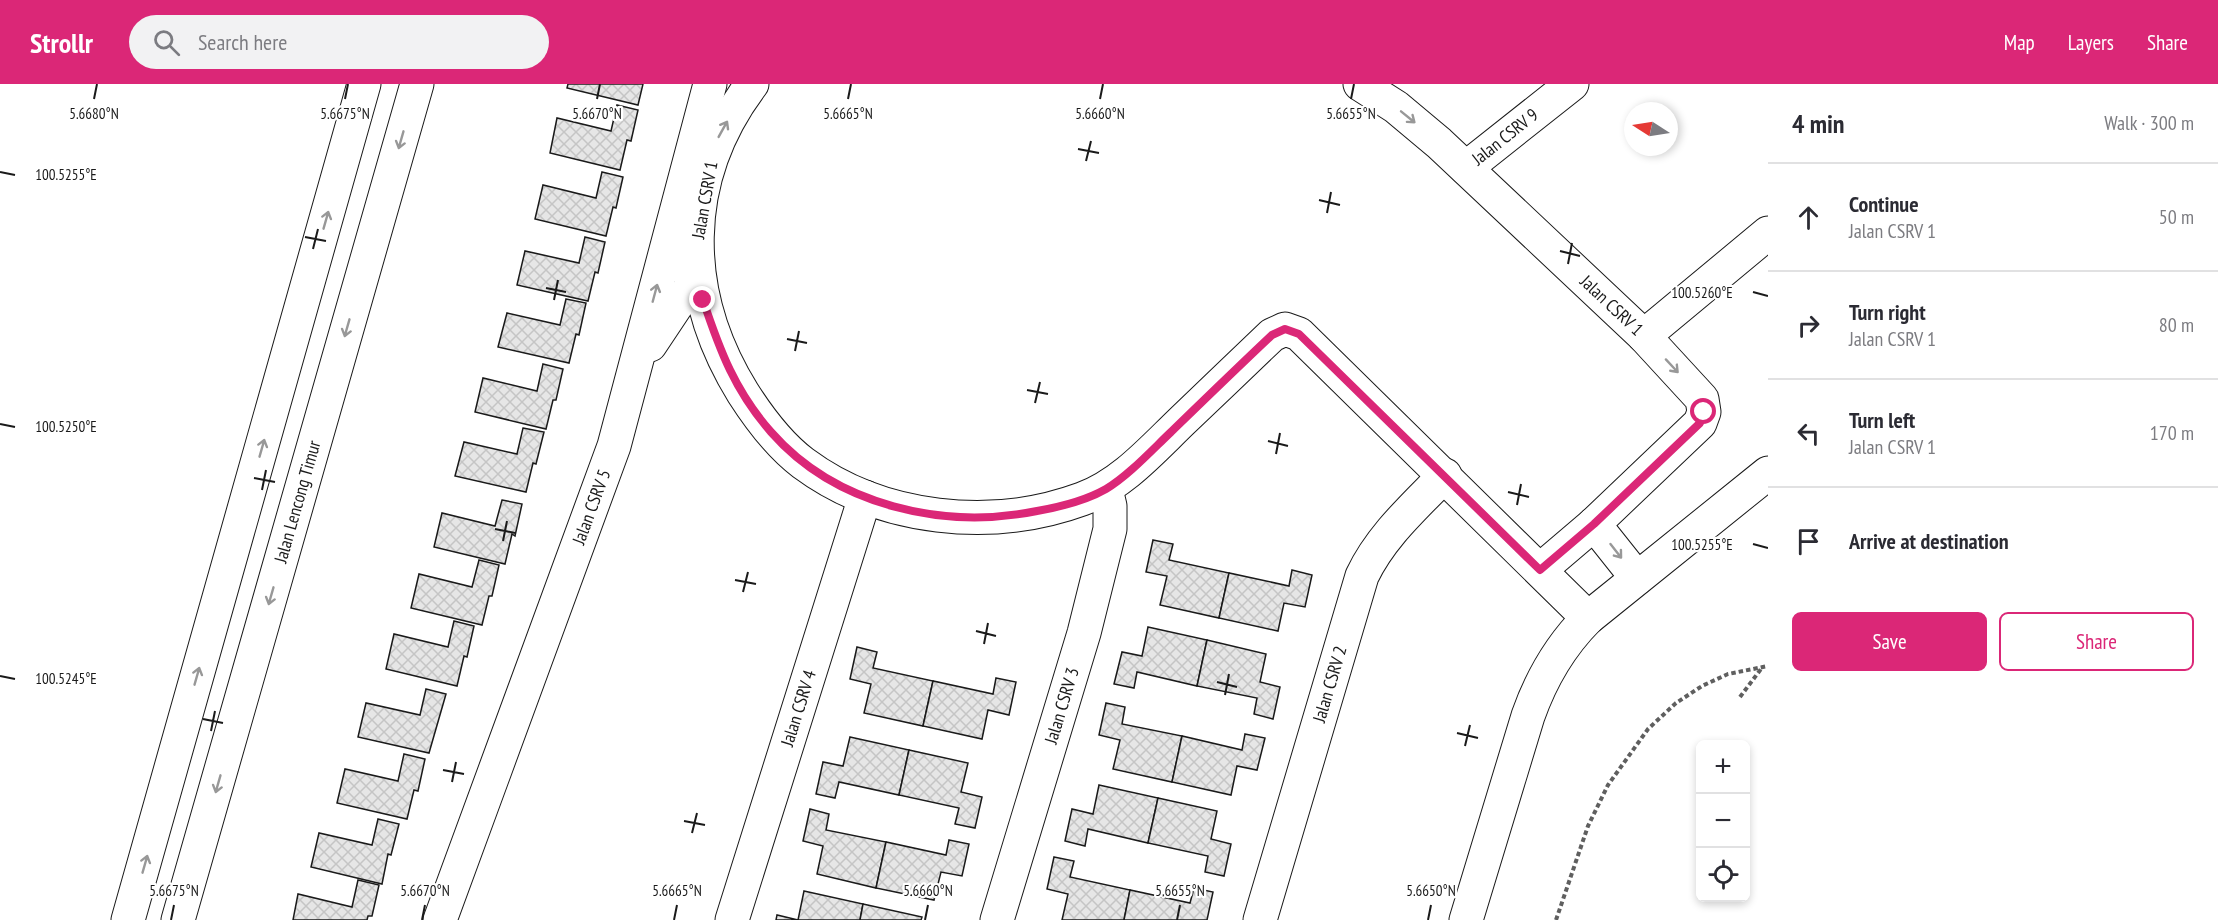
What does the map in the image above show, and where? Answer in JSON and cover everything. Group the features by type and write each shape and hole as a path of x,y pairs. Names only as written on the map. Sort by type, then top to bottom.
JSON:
{"main road":[{"path":"128,920 364,84"},
{"name":"Jalan Lencong Timur","path":"178,920 417,84"},
{"name":"Jalan CSRV 5","path":"440,920 614,446 710,84"},
{"name":"Jalan CSRV 1","path":"752,84 716,142 703,189 698,220 698,279 703,300 728,369 752,408 772,433 802,462 833,482 865,497 895,507 960,518 1020,514 1056,507 1107,489 1145,457 1272,335 1285,329 1299,334 1588,618"},
{"name":"Jalan CSRV 1","path":"1360,84 1396,107 1440,143 1644,336 1702,399 1704,412 1700,423 1594,524 1540,570"},
{"name":"Jalan CSRV 9","path":"1466,168 1572,84"},
{"path":"1644,336 1768,233"},
{"path":"635,370 676,306 698,279 682,266 668,241"},
{"path":"1466,920 1534,700 1556,657 1588,618 1768,473"},
{"name":"Jalan CSRV 2","path":"1260,920 1362,576 1372,554 1389,533 1445,476"},
{"name":"Jalan CSRV 3","path":"997,920 1086,623 1110,529 1107,489"},
{"name":"Jalan CSRV 4","path":"732,920 865,497"},
{"path":"1594,524 1637,578"}],"path":[{"path":"1556,920 1593,816 1608,785 1648,729 1676,703 1702,686 1728,674 1768,666"},
{"path":"1740,697 1762,668"}],"building":[{"path":"568,84 643,84 638,105 567,88"},
{"path":"617,105 638,110 631,141 627,140 620,170 550,153 557,118 611,131"},
{"path":"602,172 623,177 616,208 613,207 606,236 535,219 543,185 596,198"},
{"path":"585,237 605,242 598,273 595,272 588,301 517,285 525,251 579,263"},
{"path":"566,299 586,303 579,335 576,334 569,363 498,347 507,313 560,325"},
{"path":"543,364 563,369 546,429 475,412 483,378 537,391"},
{"path":"523,428 544,432 526,492 455,476 464,442 517,454"},
{"path":"502,500 522,504 515,536 512,534 505,564 434,547 442,513 495,526"},
{"path":"1153,540 1173,544 1169,560 1229,573 1219,618 1160,605 1167,576 1146,572"},
{"path":"479,560 499,565 482,625 411,608 419,574 472,587"},
{"path":"1292,570 1312,575 1305,607 1284,603 1278,631 1219,618 1229,573 1289,586"},
{"path":"454,621 474,626 457,686 386,669 394,634 448,647"},
{"path":"1148,627 1207,640 1197,686 1137,672 1134,688 1114,684 1122,652 1142,656"},
{"path":"1207,640 1266,654 1260,682 1280,687 1273,719 1254,714 1257,698 1197,686"},
{"path":"857,647 877,652 873,668 933,681 923,726 864,713 871,684 850,679"},
{"path":"996,678 1016,682 1009,715 988,710 982,739 923,726 933,681 993,694"},
{"path":"426,689 446,694 429,753 358,737 366,703 420,715"},
{"path":"1106,703 1125,707 1122,724 1182,736 1172,782 1113,769 1120,740 1099,735"},
{"path":"1245,734 1265,738 1257,770 1237,766 1231,795 1172,782 1182,736 1242,750"},
{"path":"850,737 909,750 899,795 839,782 835,798 816,794 823,762 843,766"},
{"path":"909,750 968,763 961,792 982,797 975,828 955,824 959,808 899,795"},
{"path":"404,754 425,759 418,791 414,790 407,819 337,803 345,769 398,781"},
{"path":"1099,785 1158,798 1148,843 1088,829 1085,846 1065,841 1072,809 1093,814"},
{"path":"1158,798 1217,811 1211,839 1231,844 1224,876 1205,872 1208,856 1148,843"},
{"path":"810,809 829,814 826,830 886,842 876,888 817,874 823,846 803,841"},
{"path":"378,819 399,824 391,855 388,854 382,884 311,867 319,833 372,845"},
{"path":"949,840 969,844 962,876 941,872 934,900 876,888 886,842 946,855"},
{"path":"1054,857 1074,861 1070,877 1130,890 1124,920 1062,920 1068,894 1047,889"},
{"path":"358,880 379,885 372,916 368,916 367,920 293,920 298,894 352,907"},
{"path":"1194,888 1213,892 1207,920 1124,920 1130,890 1190,903"},
{"path":"804,891 863,904 860,920 798,920"},
{"path":"863,904 922,917 921,920 860,920"},
{"path":"777,915 798,920 776,920"}],"route":[{"path":"703,300 728,369 752,408 772,433 802,462 833,482 865,497 895,507 960,518 1020,514 1056,507 1107,489 1145,457 1272,335 1285,329 1299,334 1540,570 1594,524 1700,423 1704,412"}]}
